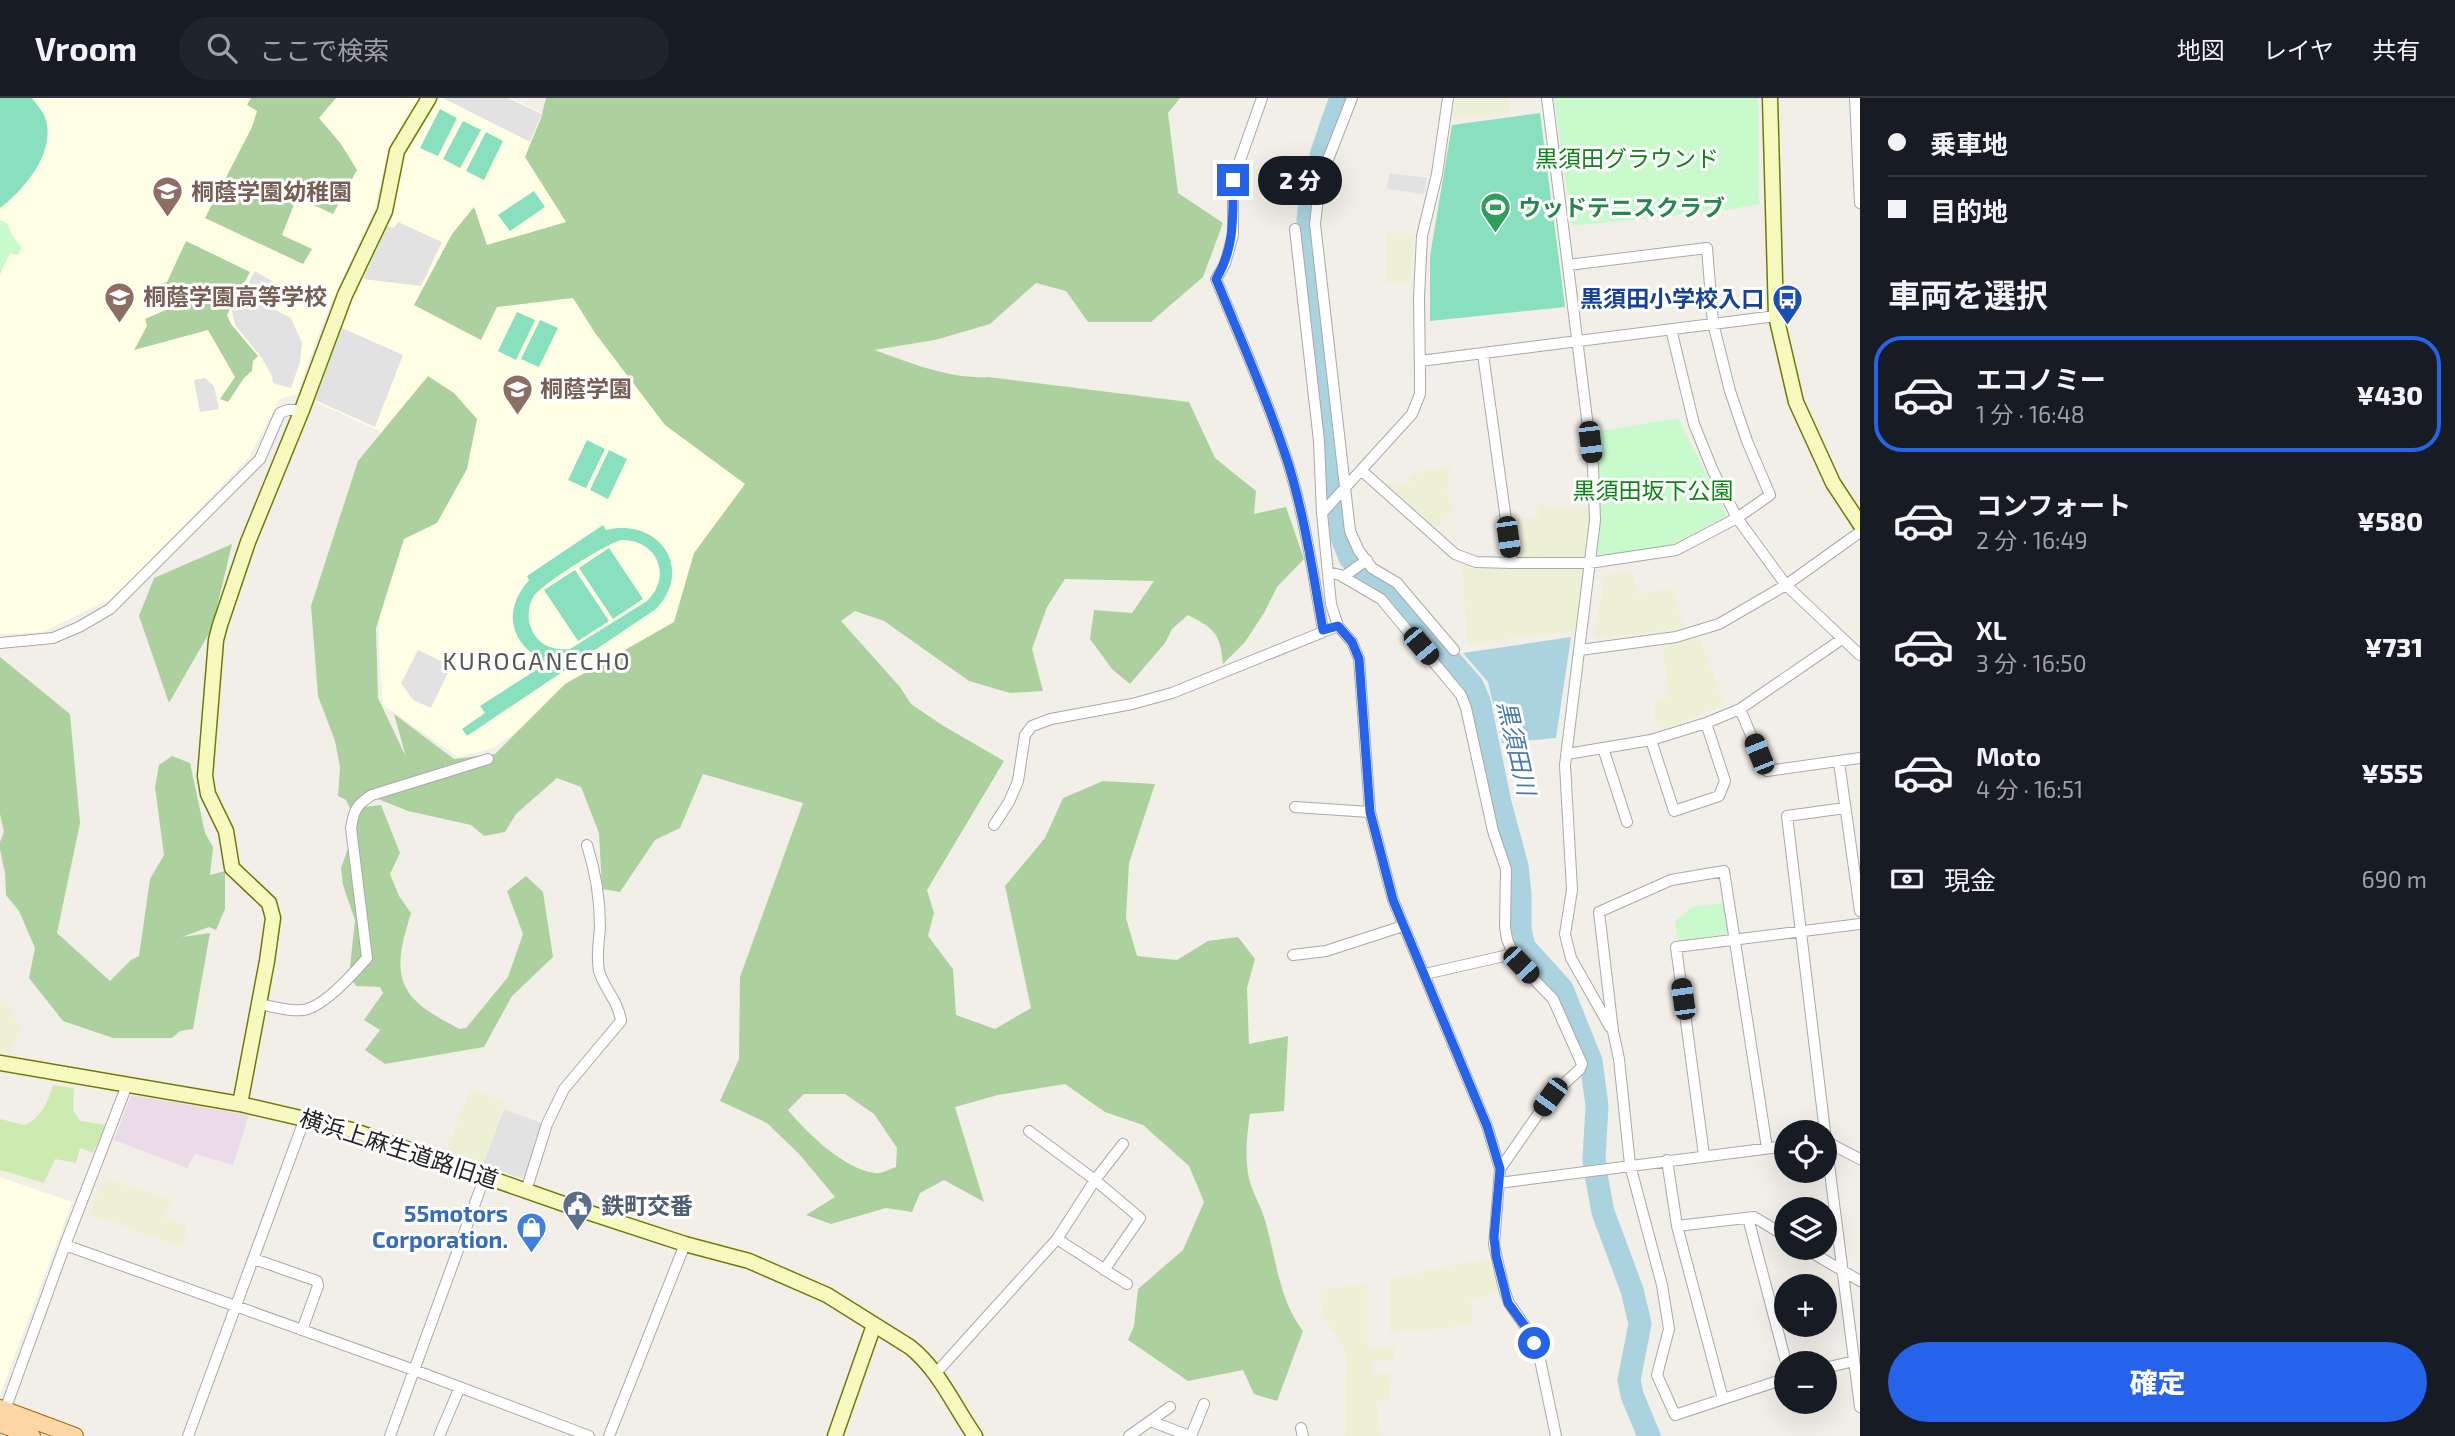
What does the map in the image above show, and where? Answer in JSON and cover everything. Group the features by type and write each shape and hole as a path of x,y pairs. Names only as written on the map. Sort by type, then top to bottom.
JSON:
{"main road":[{"path":"1,1419 32,1436"},
{"path":"1,1419 75,1436"}],"street":[{"path":"240,1104 273,918 269,903 232,868 226,831 208,794 205,776 216,640 248,542 353,275 386,211 397,151 429,98"},
{"path":"1262,98 1233,180 1233,235 1225,264 1216,279 1287,462 1307,539 1323,630"},
{"path":"1352,98 1320,180 1315,224 1352,539 1373,568 1397,583 1454,650"},
{"path":"1325,510 1412,414 1417,405 1420,394 1419,297 1422,236 1437,174 1448,98"},
{"path":"1547,98 1593,467 1595,520 1567,754 1565,791 1572,890 1565,934 1572,958 1613,1031"},
{"path":"1770,98 1776,316 1796,402 1833,483 1860,524"},
{"path":"1855,98 1860,203"},
{"path":"1295,229 1319,441 1331,604 1338,626 1352,642 1359,659 1370,812 1393,900 1487,1126 1500,1169 1494,1245 1508,1303 1527,1329 1539,1355 1556,1436"},
{"path":"1362,471 1455,554 1476,562 1590,563 1676,550 1737,517 1770,495 1730,391 1713,323 1707,248 1568,265"},
{"path":"1420,361 1776,316"},
{"path":"1671,329 1694,424 1713,471 1737,517 1786,585 1860,655"},
{"path":"1483,354 1512,563"},
{"path":"0,643 53,638 110,609 260,459 280,413 302,410"},
{"path":"1580,650 1676,637 1719,624 1786,585 1860,532"},
{"path":"1343,577 1367,560"},
{"path":"1328,572 1343,577 1381,599 1455,687 1464,702 1493,831 1506,869 1505,926 1513,954 1553,999 1582,1063 1580,1069 1550,1097 1500,1169"},
{"path":"994,825 1009,802 1018,781 1025,735 1032,726 1051,719 1132,704 1172,693 1338,626"},
{"path":"1567,754 1651,740 1740,709 1842,639"},
{"path":"1740,709 1759,754"},
{"path":"1651,740 1674,811 1718,796 1725,781 1706,723"},
{"path":"1604,748 1627,822"},
{"path":"1764,765 1767,771 1860,758"},
{"path":"259,1004 302,1010 314,1007 352,976 367,958 351,828 354,810 362,801 372,795 488,759"},
{"path":"1839,762 1860,911"},
{"path":"1295,807 1370,812"},
{"path":"1824,1120 1787,816 1845,808"},
{"path":"526,1191 547,1124 564,1089 621,1021 619,1007 600,973 597,953 600,926 596,884 587,845"},
{"path":"1767,1148 1724,871 1671,880 1600,912 1613,1031 1619,1059 1627,1166 1662,1285 1669,1329 1657,1375 1675,1415 1774,1382"},
{"path":"1703,1155 1676,947 1860,924"},
{"path":"1293,956 1326,951 1404,926"},
{"path":"1425,974 1513,954"},
{"name":"横浜上麻生道路旧道","path":"0,1063 240,1104 352,1130 685,1244 749,1261 827,1295 922,1356 936,1373 975,1436"},
{"path":"1,1419 127,1086"},
{"path":"188,1436 305,1118"},
{"path":"1029,1131 1096,1180 1140,1218 1104,1270"},
{"path":"936,1373 1057,1239 1123,1144"},
{"path":"1837,1144 1860,1159"},
{"path":"1499,1183 1774,1147"},
{"path":"1667,1160 1677,1226 1723,1399"},
{"path":"390,1436 485,1176"},
{"path":"1832,1183 1843,1272 1857,1345 1854,1361 1860,1407"},
{"path":"1677,1226 1754,1217 1774,1229"},
{"path":"1748,1218 1783,1351"},
{"path":"1057,1239 1127,1284"},
{"path":"610,1436 685,1244"},
{"path":"65,1245 589,1436"},
{"path":"254,1259 317,1281 318,1286 302,1330"},
{"path":"1824,1260 1860,1281"},
{"path":"835,1436 874,1325"},
{"path":"1837,1365 1854,1361"},
{"path":"439,1436 460,1387"},
{"path":"1150,1421 1190,1436 1204,1404"},
{"path":"1129,1436 1170,1407"},
{"path":"551,1436 555,1423"}],"shaded area":[{"path":"0,98 419,98 388,149 375,208 325,317 297,394 280,399 249,457 110,599 43,632 0,634"},
{"name":"桐蔭学園","path":"437,98 511,98 574,128 750,481 674,638 605,670 493,748 458,757 383,705 379,652 380,577 390,446 380,431 313,401 404,151"},
{"path":"443,98 508,98 542,114 530,142"},
{"path":"1456,98 1509,98 1510,113 1453,119"},
{"path":"1390,173 1427,178 1424,194 1386,189"},
{"path":"398,222 442,242 421,286 363,279 387,226 394,228"},
{"path":"1386,231 1413,234 1410,283 1386,282"},
{"path":"255,271 272,281 264,304 291,318 302,343 300,362 291,388 273,383 261,357 235,325 232,311"},
{"path":"342,328 403,355 375,427 315,400"},
{"path":"205,378 214,386 219,409 200,412 194,380"},
{"path":"1450,466 1447,494 1453,511 1435,529 1385,486 1386,483 1409,484 1411,474"},
{"path":"1539,505 1590,509 1590,552 1585,557 1521,557 1517,553 1513,520 1539,517"},
{"path":"1462,564 1587,568 1577,631 1467,644"},
{"path":"1632,570 1637,594 1673,588 1683,627 1668,631 1594,638 1605,574"},
{"path":"1699,637 1725,704 1676,725 1655,728 1655,699 1669,696 1662,646"},
{"path":"418,650 451,666 431,708 413,700 401,683"},
{"path":"0,999 6,1001 21,1027 9,1054 0,1052"},
{"path":"470,1089 505,1102 482,1166 446,1152"},
{"path":"131,1095 249,1115 233,1165 195,1154 187,1168 114,1140"},
{"path":"504,1109 541,1123 526,1175 521,1178 483,1165"},
{"path":"0,1177 72,1202 0,1395"},
{"path":"104,1178 172,1199 165,1216 187,1226 183,1248 89,1215"},
{"path":"1491,1259 1498,1293 1471,1300 1474,1324 1390,1333 1389,1280 1451,1265"},
{"path":"1367,1283 1368,1349 1393,1345 1395,1359 1371,1362 1372,1374 1388,1373 1391,1400 1377,1402 1380,1436 1345,1436 1346,1356 1341,1342 1323,1318 1320,1292 1323,1289"}],"green space":[{"path":"0,98 32,98 44,114 48,130 43,156 36,168 19,191 0,208"},
{"path":"251,98 336,98 319,118 341,144 357,170 333,214 297,197 282,235 312,249 303,264 205,218 252,127 257,111 247,105"},
{"path":"546,98 1180,98 1168,113 1178,193 1223,223 1203,277 1151,322 1088,322 1066,291 1036,283 990,324 935,340 874,350 930,369 959,375 1189,402 1215,458 1256,491 1254,514 1286,507 1304,559 1277,587 1245,642 1223,664 1215,633 1188,615 1172,629 1165,643 1130,684 1112,669 1090,639 1094,610 1132,613 1154,581 1065,579 1047,607 1032,649 1043,691 1010,693 969,681 884,621 855,611 841,621 900,687 911,704 1004,761 927,890 934,913 928,936 953,969 956,1015 995,1029 1031,1008 1005,886 1045,838 1063,798 1103,781 1155,784 1129,863 1126,918 1137,956 1177,960 1208,941 1238,937 1255,959 1247,988 1249,1044 1288,1036 1284,1111 1250,1114 1248,1173 1263,1214 1282,1289 1294,1318 1303,1331 1277,1401 1254,1394 1243,1370 1188,1381 1128,1340 1134,1326 1138,1289 1183,1250 1204,1202 1189,1166 1143,1125 1105,1112 1065,1084 998,1095 955,1107 984,1202 944,1180 920,1193 912,1212 886,1208 831,1224 806,1215 835,1197 800,1155 767,1123 720,1101 739,1059 740,977 803,803 703,774 680,828 655,840 620,892 602,889 599,833 581,787 557,778 516,814 505,832 484,836 471,825 408,811 378,799 390,786 363,807 381,805 400,853 390,874 399,896 411,913 402,948 401,971 403,982 417,1002 459,1029 466,1028 508,977 523,934 507,891 526,876 543,892 553,957 512,996 484,1047 385,1064 365,1050 380,1030 364,1020 383,993 380,987 356,986 349,976 355,920 343,885 341,868 357,823 346,800 338,796 340,767 335,741 318,696 311,606 358,461 428,376 454,393 477,419 467,469 437,523 404,539 376,628 378,698 406,757 394,714 454,759 495,754 565,684 674,622 694,553 745,484 665,425 595,333 573,298 497,307 481,340 414,305 452,234 474,207 487,245 566,222 525,157","holes":["804,1094 845,1094 874,1114 897,1148 896,1167 875,1173 851,1165 816,1139 788,1110"]},
{"name":"黒須田グラウンド","path":"1554,98 1758,98 1759,204 1720,211 1572,226"},
{"path":"440,109 457,118 438,156 420,148"},
{"name":"ウッドテニスクラブ","path":"1540,113 1565,307 1430,321 1430,256 1452,125"},
{"path":"463,121 481,130 460,168 443,159"},
{"path":"486,132 503,141 484,180 466,171"},
{"path":"534,191 545,207 510,231 498,215"},
{"path":"0,220 7,223 21,247 18,255 10,253 0,275"},
{"path":"186,241 250,272 227,315 231,324 258,356 253,361 252,371 228,402 220,399 235,377 208,330 134,350 147,326 145,319 168,309 160,284 167,282"},
{"path":"517,312 535,320 516,360 498,351"},
{"path":"540,320 558,328 539,367 521,359"},
{"name":"黒須田坂下公園","path":"1678,418 1727,516 1672,545 1597,558 1599,507 1595,432"},
{"path":"587,440 605,449 586,488 568,480"},
{"path":"609,450 627,459 608,499 590,490"},
{"path":"603,525 606,530 625,528 641,531 655,538 665,549 671,563 672,578 667,593 656,609 467,736 462,729 485,713 480,706 547,663 525,647 514,627 515,604 529,580 527,576","holes":["621,540 634,541 652,552 660,570 655,591 647,601 570,649 552,648 543,644 533,632 529,616 530,606 539,590 602,549"]},
{"path":"232,544 212,628 169,703 139,616 154,578"},
{"path":"609,548 643,599 613,619 579,568"},
{"path":"575,570 609,621 578,641 544,590"},
{"path":"0,657 70,714 80,823 57,933 110,981 131,960 139,956 150,879 164,855 155,787 159,765 172,756 190,763 205,833 213,847 210,875 225,871 225,909 216,930 209,927 182,937 210,933 193,1029 180,1031 172,1038 113,1038 63,1021 29,978 35,948 19,911 6,895 0,850 4,832 0,814"},
{"path":"1727,903 1731,930 1725,934 1678,941 1675,921 1692,907"},
{"path":"53,1085 74,1088 73,1110 80,1121 106,1125 93,1153 80,1148 76,1163 55,1159 44,1183 0,1170 0,1119 25,1125 44,1108"}],"water":[{"path":"1571,637 1556,738 1502,743 1488,682 1463,653"},
{"path":"1634,1383 1649,1425 1657,1426 1661,1436 1642,1436 1631,1410 1625,1385"}],"waterway":[{"name":"黒須田川","path":"1341,98 1316,173 1308,220 1342,538 1350,558 1386,587 1472,685 1479,701 1500,803 1517,866 1520,929 1524,947 1562,989 1591,1061 1597,1106 1594,1159 1597,1180 1603,1212 1632,1290 1640,1324 1629,1380 1632,1395 1649,1436"}],"place":[{"name":"桐蔭学園幼稚園","path":"168,219"},
{"name":"ウッドテニスクラブ","path":"1495,235"},
{"name":"桐蔭学園高等学校","path":"120,324"},
{"name":"黒須田小学校入口","path":"1787,326"},
{"name":"桐蔭学園","path":"517,416"},
{"name":"鉄町交番","path":"578,1233"},
{"name":"55motors Corporation.","path":"531,1254"}],"district":[{"name":"KUROGANECHO","path":"537,662"}],"route":[{"path":"1233,180 1233,235 1225,264 1216,279 1287,462 1307,539 1323,630 1338,626 1357,651 1370,812 1393,900 1487,1126 1500,1169 1494,1237 1496,1256 1508,1303 1534,1343"}]}
